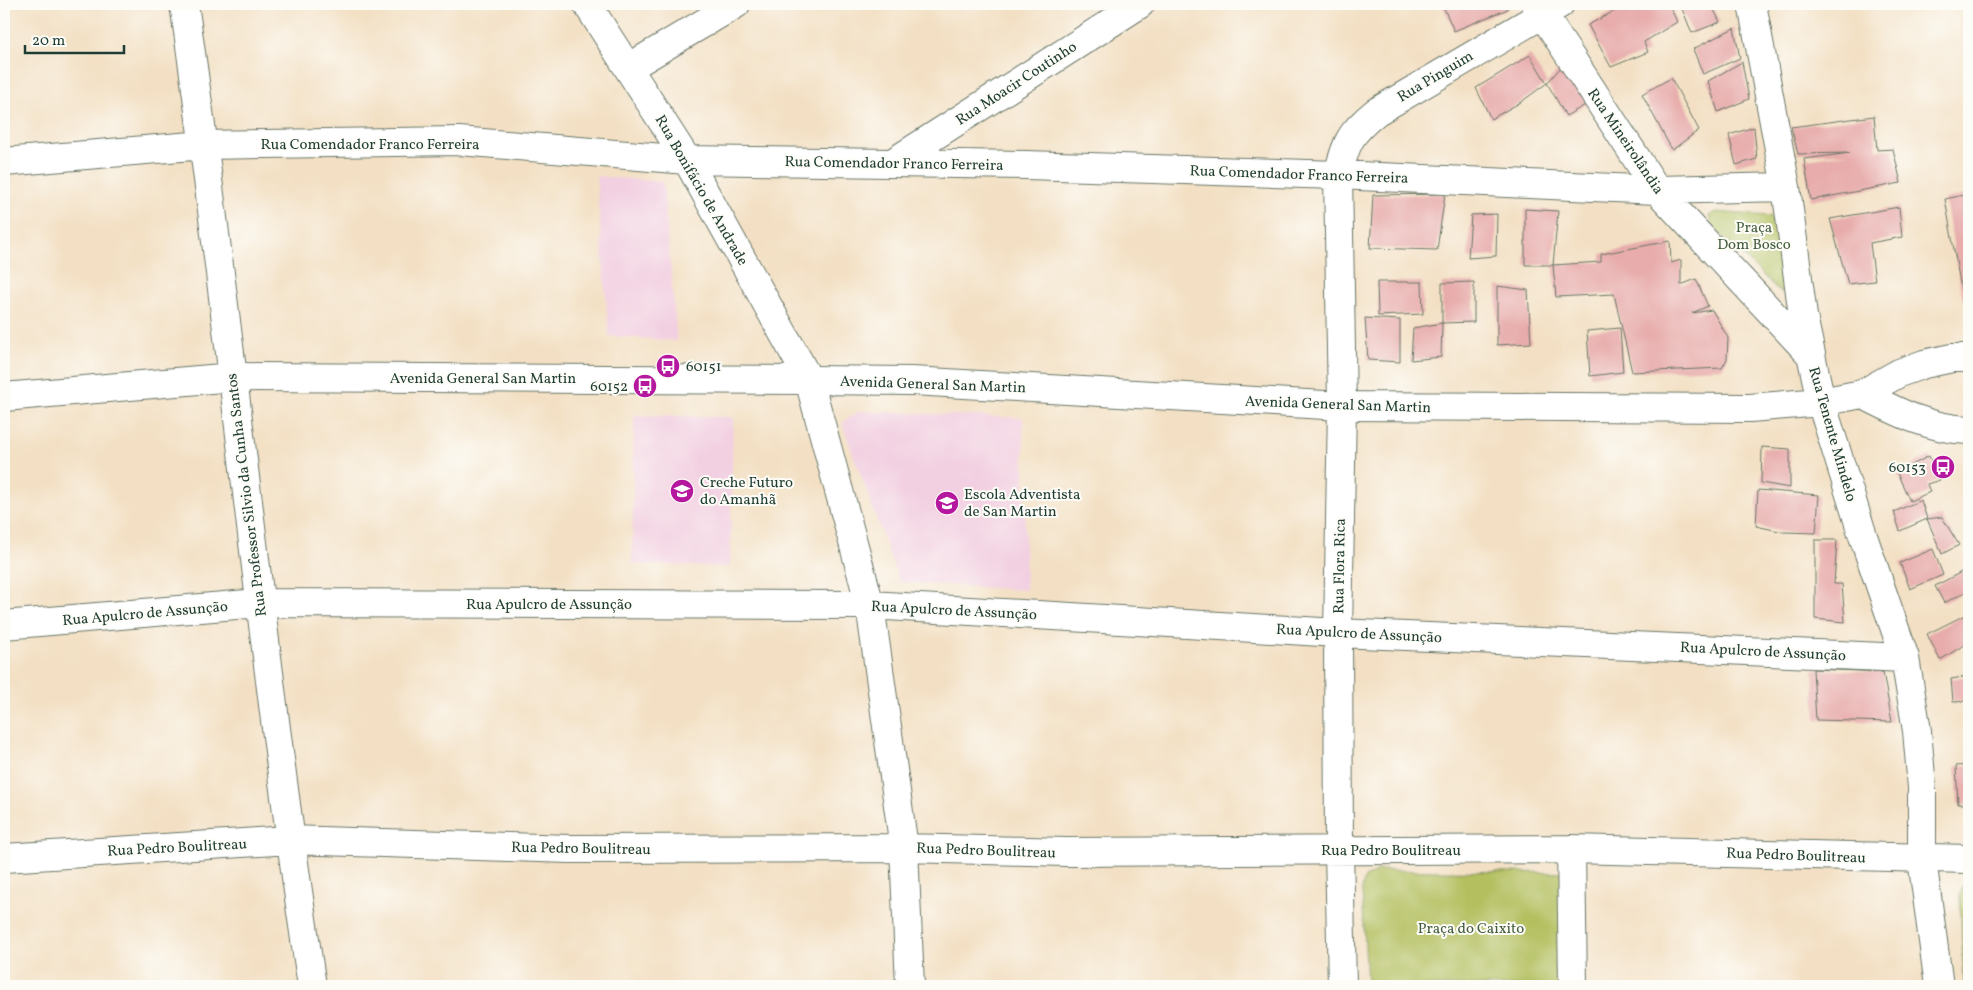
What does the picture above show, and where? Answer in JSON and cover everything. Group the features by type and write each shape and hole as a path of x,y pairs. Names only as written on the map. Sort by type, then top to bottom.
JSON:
{"street":[{"name":"Rua Professor Silvio da Cunha Santos","path":"184,4 204,145 259,603 290,840 312,986"},
{"name":"Rua Bonifácio de Andrade","path":"587,4 687,160 809,380 870,605 904,848 910,986"},
{"path":"628,68 736,4"},
{"name":"Rua Moacir Coutinho","path":"892,163 1140,4"},
{"name":"Rua Tenente Mindelo","path":"1752,4 1786,187 1801,306 1821,402 1863,536 1905,658 1918,740 1922,788 1922,859 1939,986"},
{"name":"Rua Pinguim","path":"1338,175 1344,147 1358,127 1376,112 1546,7"},
{"name":"Rua Mineirolândia","path":"1546,7 1657,190 1811,355"},
{"name":"Rua Comendador Franco Ferreira","path":"4,162 204,145 458,141 687,160 1026,165 1338,175 1657,190 1786,187"},
{"name":"Rua Flora Rica","path":"1338,175 1342,406 1338,633 1342,986"},
{"name":"Avenida General San Martin","path":"4,397 233,377 809,380 912,382 1342,406 1750,408 1821,402 1862,394 1899,373 1924,364 1952,358 1969,358"},
{"path":"1862,394 1926,424 1948,430 1969,430"},
{"name":"Rua Apulcro de Assunção","path":"4,625 259,603 870,605 1338,633 1905,658"},
{"name":"Rua Pedro Boulitreau","path":"4,858 290,840 569,850 904,848 1066,852 1570,849 1969,859"},
{"path":"1570,849 1573,986"}],"shaded area":[{"path":"596,176 663,182 677,341 609,336"},
{"name":"Escola Adventista de San Martin","path":"859,411 1023,418 1026,590 899,582 842,423"},
{"name":"Creche Futuro do Amanhã","path":"634,415 733,417 730,567 632,564"}],"green space":[{"name":"Praça Dom Bosco","path":"1715,212 1771,216 1775,223 1787,284 1785,291 1780,292 1711,225 1709,216"},
{"name":"Praça do Caixito","path":"1379,870 1572,873 1580,986 1367,986 1362,889 1365,878"},
{"path":"1969,878 1969,986 1964,986 1960,895 1964,882"}],"building":[{"path":"1442,4 1505,4 1508,9 1454,31"},
{"path":"1628,4 1669,4 1677,22 1644,42 1648,52 1611,67 1588,25"},
{"path":"1680,4 1711,4 1720,22 1692,33"},
{"path":"1734,28 1740,58 1703,74 1693,49"},
{"path":"1530,55 1547,83 1521,102 1491,119 1476,88"},
{"path":"1742,62 1749,99 1718,112 1708,81"},
{"path":"1563,65 1589,103 1566,116 1547,83"},
{"path":"1671,78 1699,130 1672,150 1642,94"},
{"path":"1874,116 1877,150 1893,149 1901,183 1811,200 1804,159 1850,153 1798,154 1791,127"},
{"path":"1754,127 1757,159 1736,165 1729,135"},
{"path":"1445,194 1437,250 1370,248 1373,195"},
{"path":"1969,194 1969,299 1963,300 1945,199"},
{"path":"1899,207 1902,237 1870,243 1875,281 1848,284 1830,219"},
{"path":"1525,209 1558,211 1553,265 1525,265"},
{"path":"1497,214 1496,256 1468,258 1471,215"},
{"path":"1670,241 1671,263 1681,260 1681,285 1696,279 1708,306 1692,313 1712,310 1728,338 1727,359 1722,368 1632,372 1614,294 1556,297 1553,265 1601,262 1601,254"},
{"path":"1377,282 1422,282 1423,314 1378,316"},
{"path":"1474,282 1474,322 1442,323 1442,283"},
{"path":"1497,286 1528,290 1531,343 1497,345"},
{"path":"1365,318 1400,320 1400,362 1368,360"},
{"path":"1442,323 1441,357 1411,360 1413,328"},
{"path":"1620,328 1623,372 1590,376 1587,331"},
{"path":"1762,447 1790,449 1790,488 1761,483"},
{"path":"1929,456 1940,480 1927,484 1930,492 1910,501 1897,473"},
{"path":"1758,490 1819,495 1816,533 1783,532 1756,526"},
{"path":"1921,500 1927,519 1900,531 1894,512"},
{"path":"1942,517 1959,545 1942,554 1927,519"},
{"path":"1815,540 1837,540 1834,584 1842,584 1845,622 1815,619"},
{"path":"1933,549 1943,575 1910,589 1900,563"},
{"path":"1969,568 1969,590 1944,603 1935,586"},
{"path":"1969,613 1969,642 1940,660 1927,634"},
{"path":"1813,669 1883,672 1892,722 1816,720"},
{"path":"1969,676 1969,701 1953,702 1951,679"},
{"path":"1969,765 1969,804 1958,804 1956,766"}],"place":[{"name":"60151","path":"668,366"},
{"name":"60152","path":"645,386"},
{"name":"60153","path":"1943,467"},
{"name":"Creche Futuro do Amanhã","path":"682,491"},
{"name":"Escola Adventista de San Martin","path":"947,503"}]}
